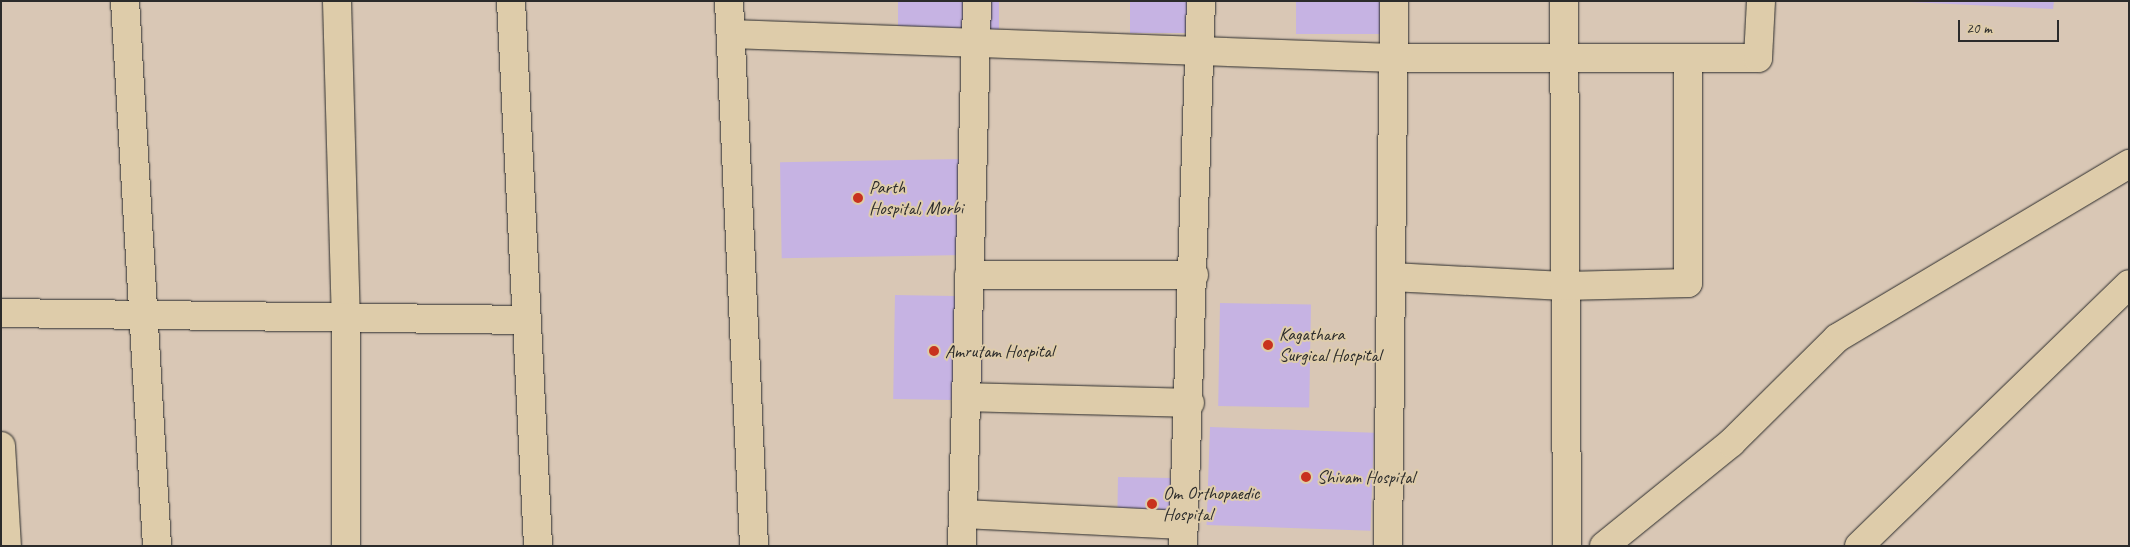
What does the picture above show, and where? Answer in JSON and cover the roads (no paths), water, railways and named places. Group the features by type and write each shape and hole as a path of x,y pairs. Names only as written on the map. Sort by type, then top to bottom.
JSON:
{"street":[{"path":"125,1 157,546"},
{"path":"337,1 346,317 346,546"},
{"path":"511,1 538,546"},
{"path":"730,1 754,546"},
{"path":"962,546 977,1"},
{"path":"963,514 1183,535 1190,403 1201,1"},
{"path":"1388,546 1394,1"},
{"path":"1564,1 1567,546"},
{"path":"731,34 1394,58 1564,61 1758,58 1761,1"},
{"path":"1392,277 1565,283 1688,283 1688,59"},
{"path":"1604,546 1731,443 1837,338 2129,164"},
{"path":"970,274 1194,274"},
{"path":"1859,546 2129,284"},
{"path":"1,313 527,320"},
{"path":"966,397 1190,403"},
{"path":"1,446 7,546"}],"place":[{"name":"Parth Hospital, Morbi","path":"858,198"},
{"name":"Kagathara Surgical Hospital","path":"1268,345"},
{"name":"Amrutam Hospital","path":"934,351"},
{"name":"Shivam Hospital","path":"1306,477"},
{"name":"Om Orthopaedic Hospital","path":"1152,504"}]}
